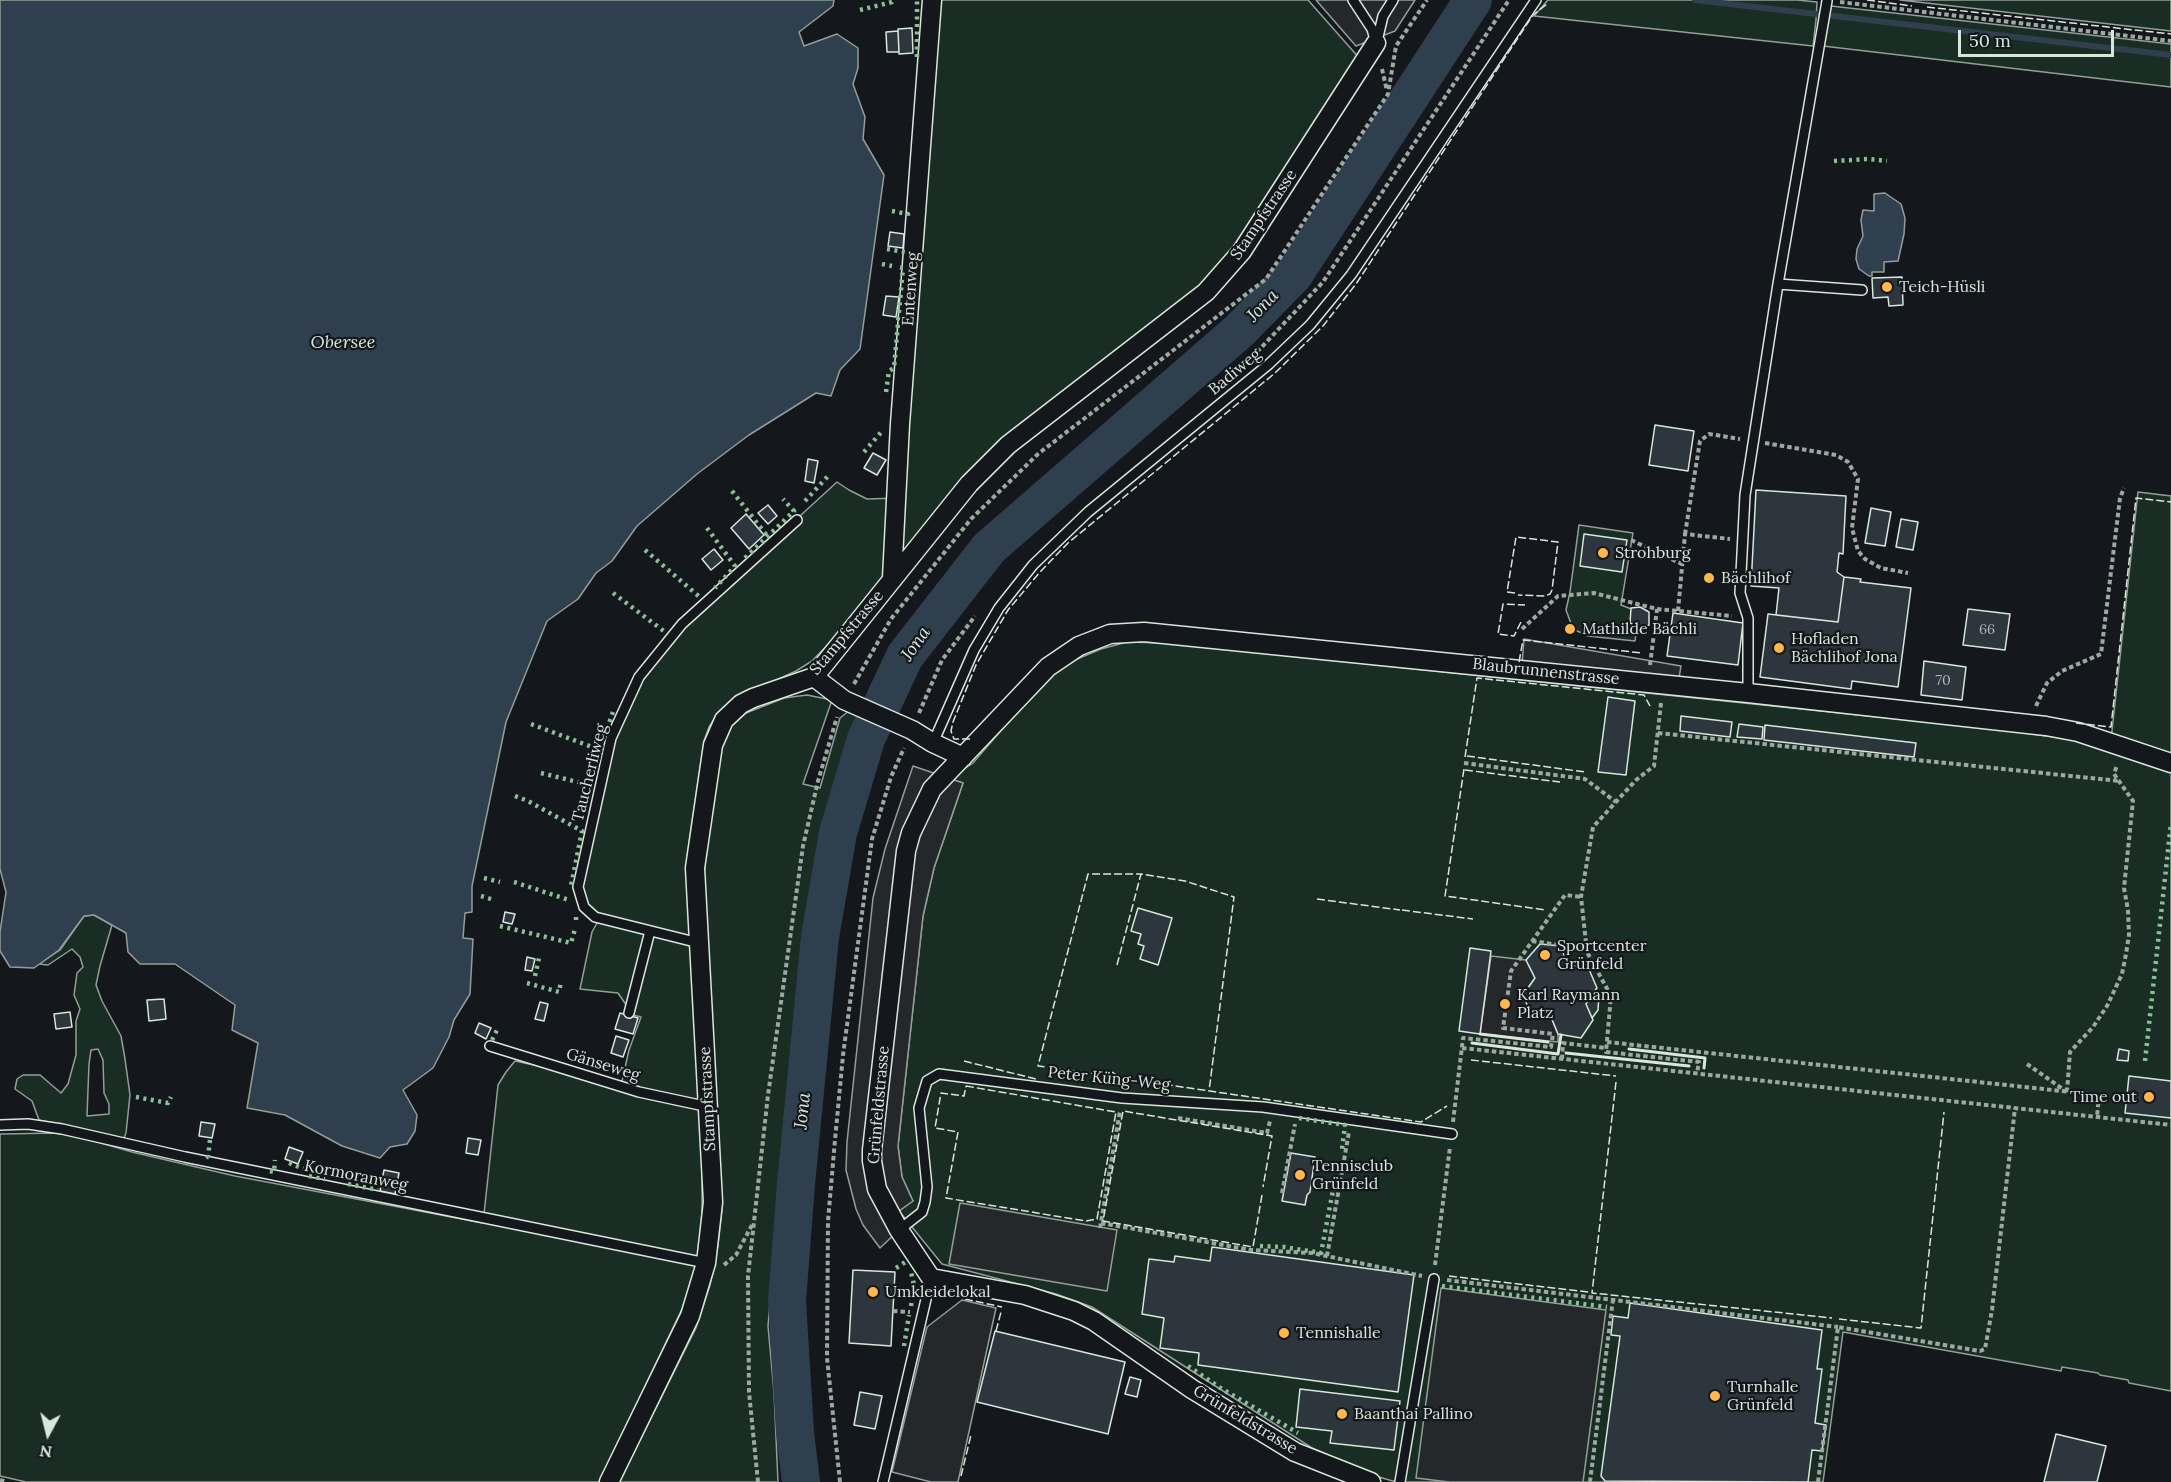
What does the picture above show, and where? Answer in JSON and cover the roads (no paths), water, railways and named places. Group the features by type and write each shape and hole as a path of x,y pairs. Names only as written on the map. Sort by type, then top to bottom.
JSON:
{"street":[{"name":"Entenweg","path":"892,578 900,424 932,0"},
{"name":"Stampfstrasse","path":"609,1482 690,1316 706,1263 713,1202 695,868 713,745 720,728 731,712 753,698 814,677 969,484 1008,445 1206,292 1242,251 1376,43"},
{"name":"Blaubrunnenstrasse","path":"963,757 1048,667 1079,646 1110,634 1144,632 1748,693 2033,725 2078,732 2171,763"},
{"path":"814,677 844,700 909,728 933,743 963,757"},
{"name":"Grünfeldstrasse","path":"963,757 932,789 911,833 906,851 872,1161 877,1189 899,1230 931,1278 1025,1295 1074,1311 1094,1321 1192,1389 1295,1452 1371,1482"}],"lane":[{"path":"1353,0 1372,29 1376,43"},
{"path":"1376,43 1383,16 1393,0"},
{"name":"Badiweg","path":"933,743 974,650 999,608 1033,565 1088,512 1269,364 1310,326 1351,275 1536,0"},
{"path":"1748,693 1748,618 1740,593 1745,495 1752,441 1826,4"},
{"path":"1778,284 1862,290"},
{"name":"Taucherliweg","path":"699,943 595,917 584,907 578,887 611,738 639,677 682,624 797,520"},
{"path":"628,1013 650,931"},
{"name":"Gänseweg","path":"490,1046 639,1092 709,1107"},
{"name":"Peter Küng-Weg","path":"899,1230 922,1212 925,1202 927,1187 919,1108 924,1087 931,1078 939,1074 1122,1098 1263,1107 1452,1134"},
{"name":"Kormoranweg","path":"0,1125 28,1124 62,1129 185,1157 706,1263"},
{"path":"886,1481 931,1278"},
{"path":"1400,1482 1434,1279"}],"water":[{"name":"Obersee","path":"0,0 834,0 833,6 799,32 804,46 837,34 858,48 858,68 853,84 865,117 863,139 884,175 860,349 840,370 831,396 816,393 749,435 697,474 637,526 612,561 596,573 578,599 547,621 506,722 472,886 472,912 465,913 463,938 473,939 470,994 454,1020 449,1037 433,1068 403,1090 417,1115 415,1131 407,1144 390,1147 380,1158 342,1146 285,1115 247,1108 258,1043 232,1030 235,1005 175,964 140,964 128,952 126,933 94,915 84,916 59,950 34,968 10,967 0,951 0,932 6,892 0,869"},
{"path":"1885,193 1901,204 1905,218 1904,234 1898,261 1884,262 1884,272 1872,272 1872,276 1869,276 1859,269 1856,259 1857,249 1863,236 1861,220 1863,210 1874,211 1874,194"}],"waterway":[{"name":"Jona","path":"801,1482 795,1433 787,1301 796,1184 820,937 838,833 866,739 905,656 989,548 1239,331 1293,276 1473,0"},
{"path":"1695,0 2171,55"}],"place":[{"name":"Teich-Hüsli","path":"1887,287"},
{"name":"Strohburg","path":"1603,553"},
{"name":"Bächlihof","path":"1709,578"},
{"name":"Mathilde Bächli","path":"1570,629"},
{"name":"Hofladen Bächlihof Jona","path":"1779,648"},
{"name":"Sportcenter Grünfeld","path":"1545,955"},
{"name":"Karl Raymann Platz","path":"1505,1004"},
{"name":"Time out","path":"2149,1097"},
{"name":"Tennisclub Grünfeld","path":"1300,1175"},
{"name":"Umkleidelokal","path":"873,1292"},
{"name":"Tennishalle","path":"1284,1333"},
{"name":"Turnhalle Grünfeld","path":"1715,1396"},
{"name":"Baanthai Pallino","path":"1342,1414"}]}
